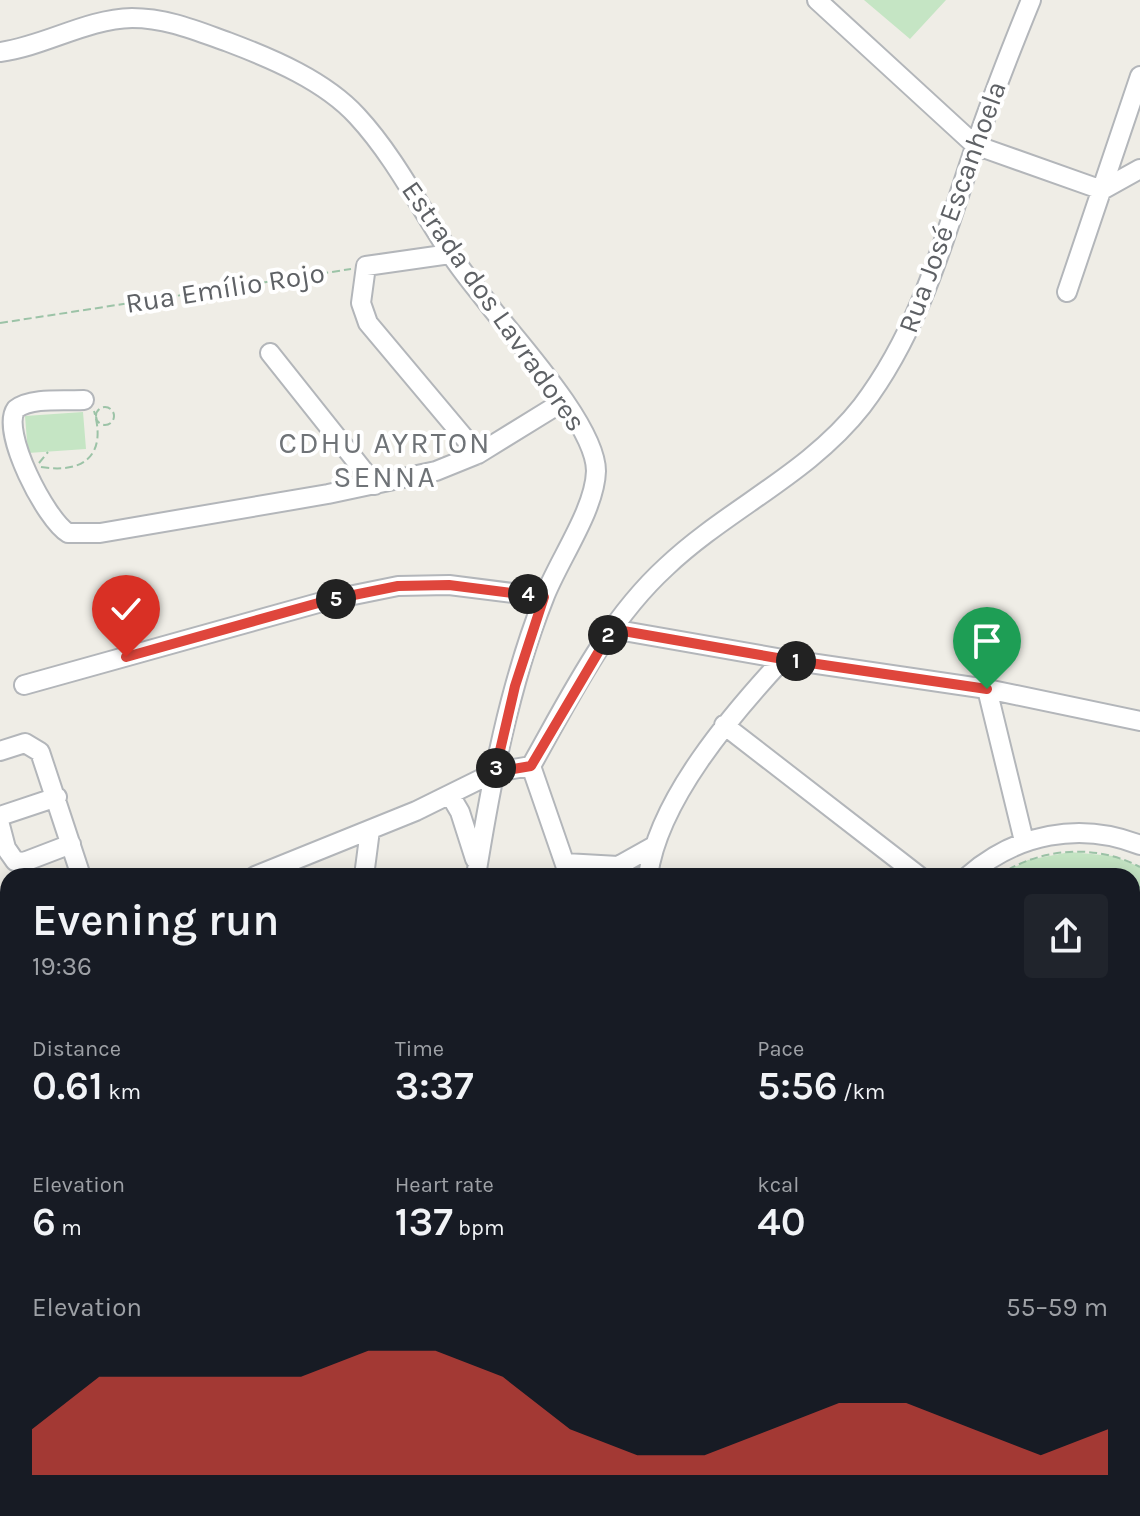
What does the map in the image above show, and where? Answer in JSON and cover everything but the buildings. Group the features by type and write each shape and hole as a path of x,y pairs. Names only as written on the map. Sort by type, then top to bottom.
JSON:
{"street":[{"path":"817,0 975,145 1102,190 1140,169"},
{"name":"Rua José Escanhoela","path":"531,766 612,629 664,568 820,451 862,406 901,344 939,257 975,145 1031,0"},
{"name":"Estrada dos Lavradores","path":"0,52 22,49 84,27 130,18 168,21 245,48 315,82 356,115 394,165 450,254 564,401 590,442 596,471 589,499 544,597 515,686 478,868"},
{"path":"1067,292 1140,76"},
{"path":"450,254 366,266 361,303 368,323 478,454"},
{"path":"270,353 375,485"},
{"path":"87,403 35,402 18,407 12,415 10,439 24,474 56,526 68,533 100,533 375,485 436,471 478,454 564,401"},
{"path":"24,685 329,600 398,586 449,585 544,597"},
{"path":"612,629 783,659 987,689 1140,721"},
{"path":"649,868 652,847 724,725 783,659"},
{"path":"987,689 1024,841"},
{"path":"724,725 909,868"},
{"path":"0,751 25,743 40,752 78,868"},
{"path":"275,868 370,830 495,772 531,766 566,868"},
{"path":"450,795 465,825 476,868"},
{"path":"0,816 57,797"},
{"path":"0,825 6,848 15,861 24,862 71,844"},
{"path":"365,868 370,830"},
{"path":"979,868 1001,851 1044,836 1087,832 1140,845"},
{"path":"592,868 618,866 652,847"}],"path":[{"name":"Rua Emílio Rojo","path":"0,323 366,266"},
{"path":"48,452 47,458 34,465 61,469 80,465 92,456 97,444 96,415 100,408 105,407 113,417 105,424 98,421 96,415 87,403"},
{"path":"1013,868 1024,862 1070,852 1113,856 1140,867"}],"green space":[{"path":"864,0 946,0 910,39"},
{"path":"83,412 86,449 28,453 25,416"},
{"path":"1070,852 1113,856 1140,868 1013,868 1028,860"}],"district":[{"name":"CDHU AYRTON SENNA","path":"385,460"}],"route":[{"path":"126,657 329,600 398,586 449,585 544,597 515,686 495,772 531,766 612,629 783,659 987,689"}]}
